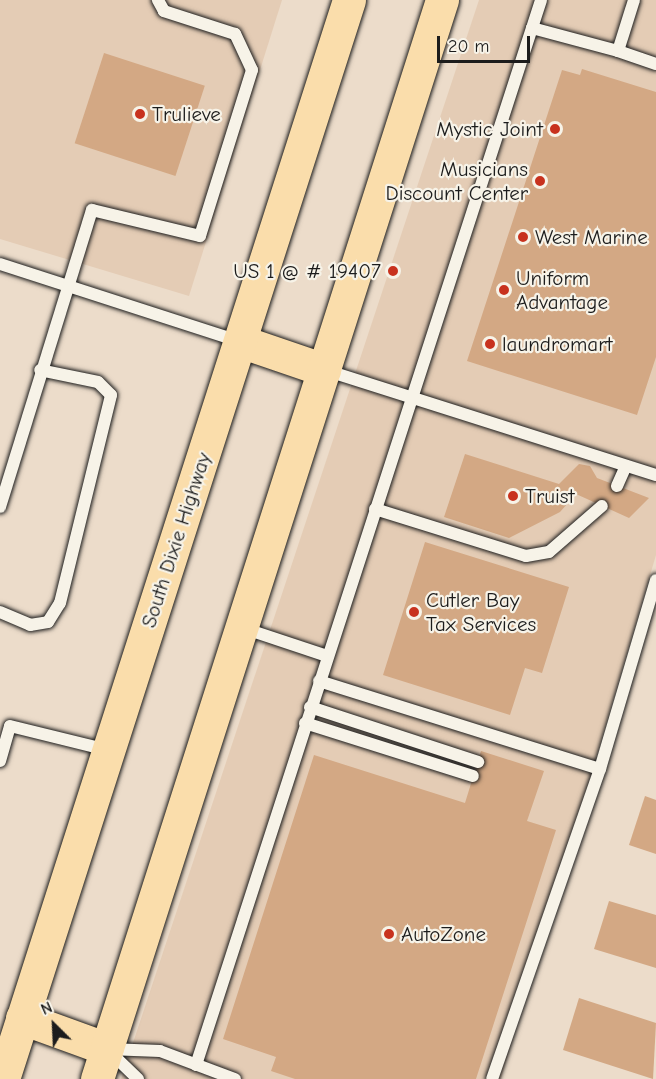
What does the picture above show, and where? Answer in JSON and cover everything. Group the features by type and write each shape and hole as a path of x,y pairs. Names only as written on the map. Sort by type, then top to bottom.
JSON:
{"highway":[{"name":"South Dixie Highway","path":"3,1079 349,0"},
{"path":"22,1018 102,1064 441,0"},
{"path":"240,341 324,370"}],"lane":[{"path":"0,507 65,285 92,210 200,236 252,70 235,34 164,11 158,0"},
{"path":"196,1065 310,707 541,0"},
{"path":"618,51 634,0"},
{"path":"532,28 618,51 656,64"},
{"path":"0,264 240,341"},
{"path":"0,612 30,625 48,622 60,603 108,414 111,395 98,382 40,370"},
{"path":"324,370 656,475"},
{"path":"618,486 626,466"},
{"path":"375,509 526,556 549,552 602,506"},
{"path":"492,1079 600,769 656,580"},
{"path":"242,628 327,656"},
{"path":"319,681 600,769"},
{"path":"310,707 478,762"},
{"path":"305,723 473,776"},
{"path":"0,761 5,726 109,750"},
{"path":"102,1064 160,1051 235,1079"},
{"path":"102,1064 138,1079"}],"shaded area":[{"path":"0,0 282,0 189,296 0,239"},
{"path":"479,0 656,0 656,555 501,1079 121,1079"}],"building":[{"name":"Trulieve","path":"104,53 205,86 175,176 75,143"},
{"path":"582,69 656,92 656,357 637,415 467,361 562,70 580,75"},
{"name":"Truist","path":"465,454 559,484 579,464 590,466 597,478 649,498 629,518 576,494 560,512 509,538 444,517"},
{"path":"425,542 569,587 542,673 525,668 510,715 383,675"},
{"name":"AutoZone","path":"481,751 544,771 527,821 556,830 476,1079 295,1079 271,1071 276,1057 223,1039 314,755 465,803"},
{"path":"645,796 656,800 656,854 629,845"},
{"path":"609,901 656,915 656,968 594,949"},
{"path":"579,998 656,1023 653,1079 563,1050"}],"place":[{"name":"Trulieve","path":"140,114"},
{"name":"Mystic Joint","path":"555,129"},
{"name":"Musicians Discount Center","path":"540,181"},
{"name":"West Marine","path":"523,237"},
{"name":"US 1 @ # 19407","path":"393,271"},
{"name":"Uniform Advantage","path":"504,290"},
{"name":"laundromart","path":"490,344"},
{"name":"Truist","path":"513,496"},
{"name":"Cutler Bay Tax Services","path":"414,612"},
{"name":"AutoZone","path":"389,934"}]}
